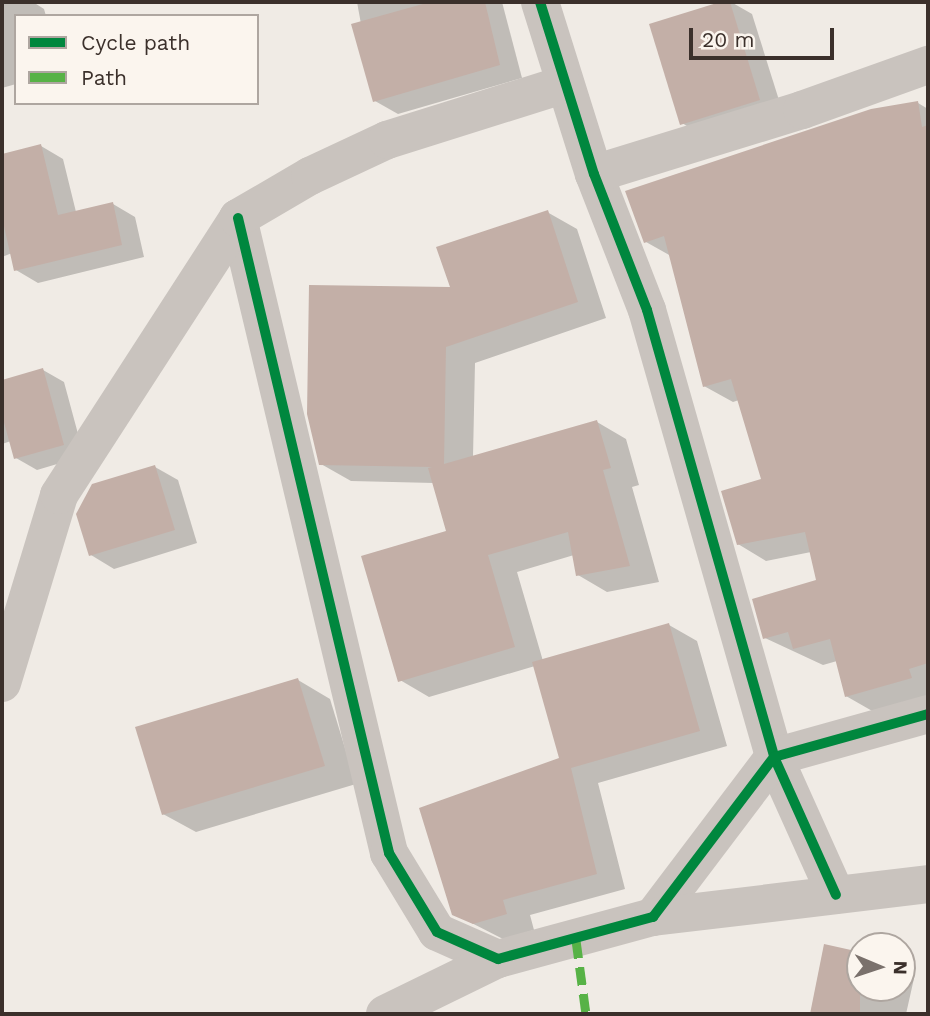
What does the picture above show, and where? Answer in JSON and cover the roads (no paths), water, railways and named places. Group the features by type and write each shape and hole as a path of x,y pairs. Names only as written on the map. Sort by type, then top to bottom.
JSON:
{"street":[{"path":"540,2 563,85 647,310 774,757 836,895"},
{"path":"594,174 802,110 928,65"},
{"path":"2,683 59,495 238,218 310,176 387,141 563,85"},
{"path":"238,218 389,853 437,932 498,959"},
{"path":"653,917 774,757 928,714"},
{"path":"385,1014 498,959 653,917 928,884"}]}
